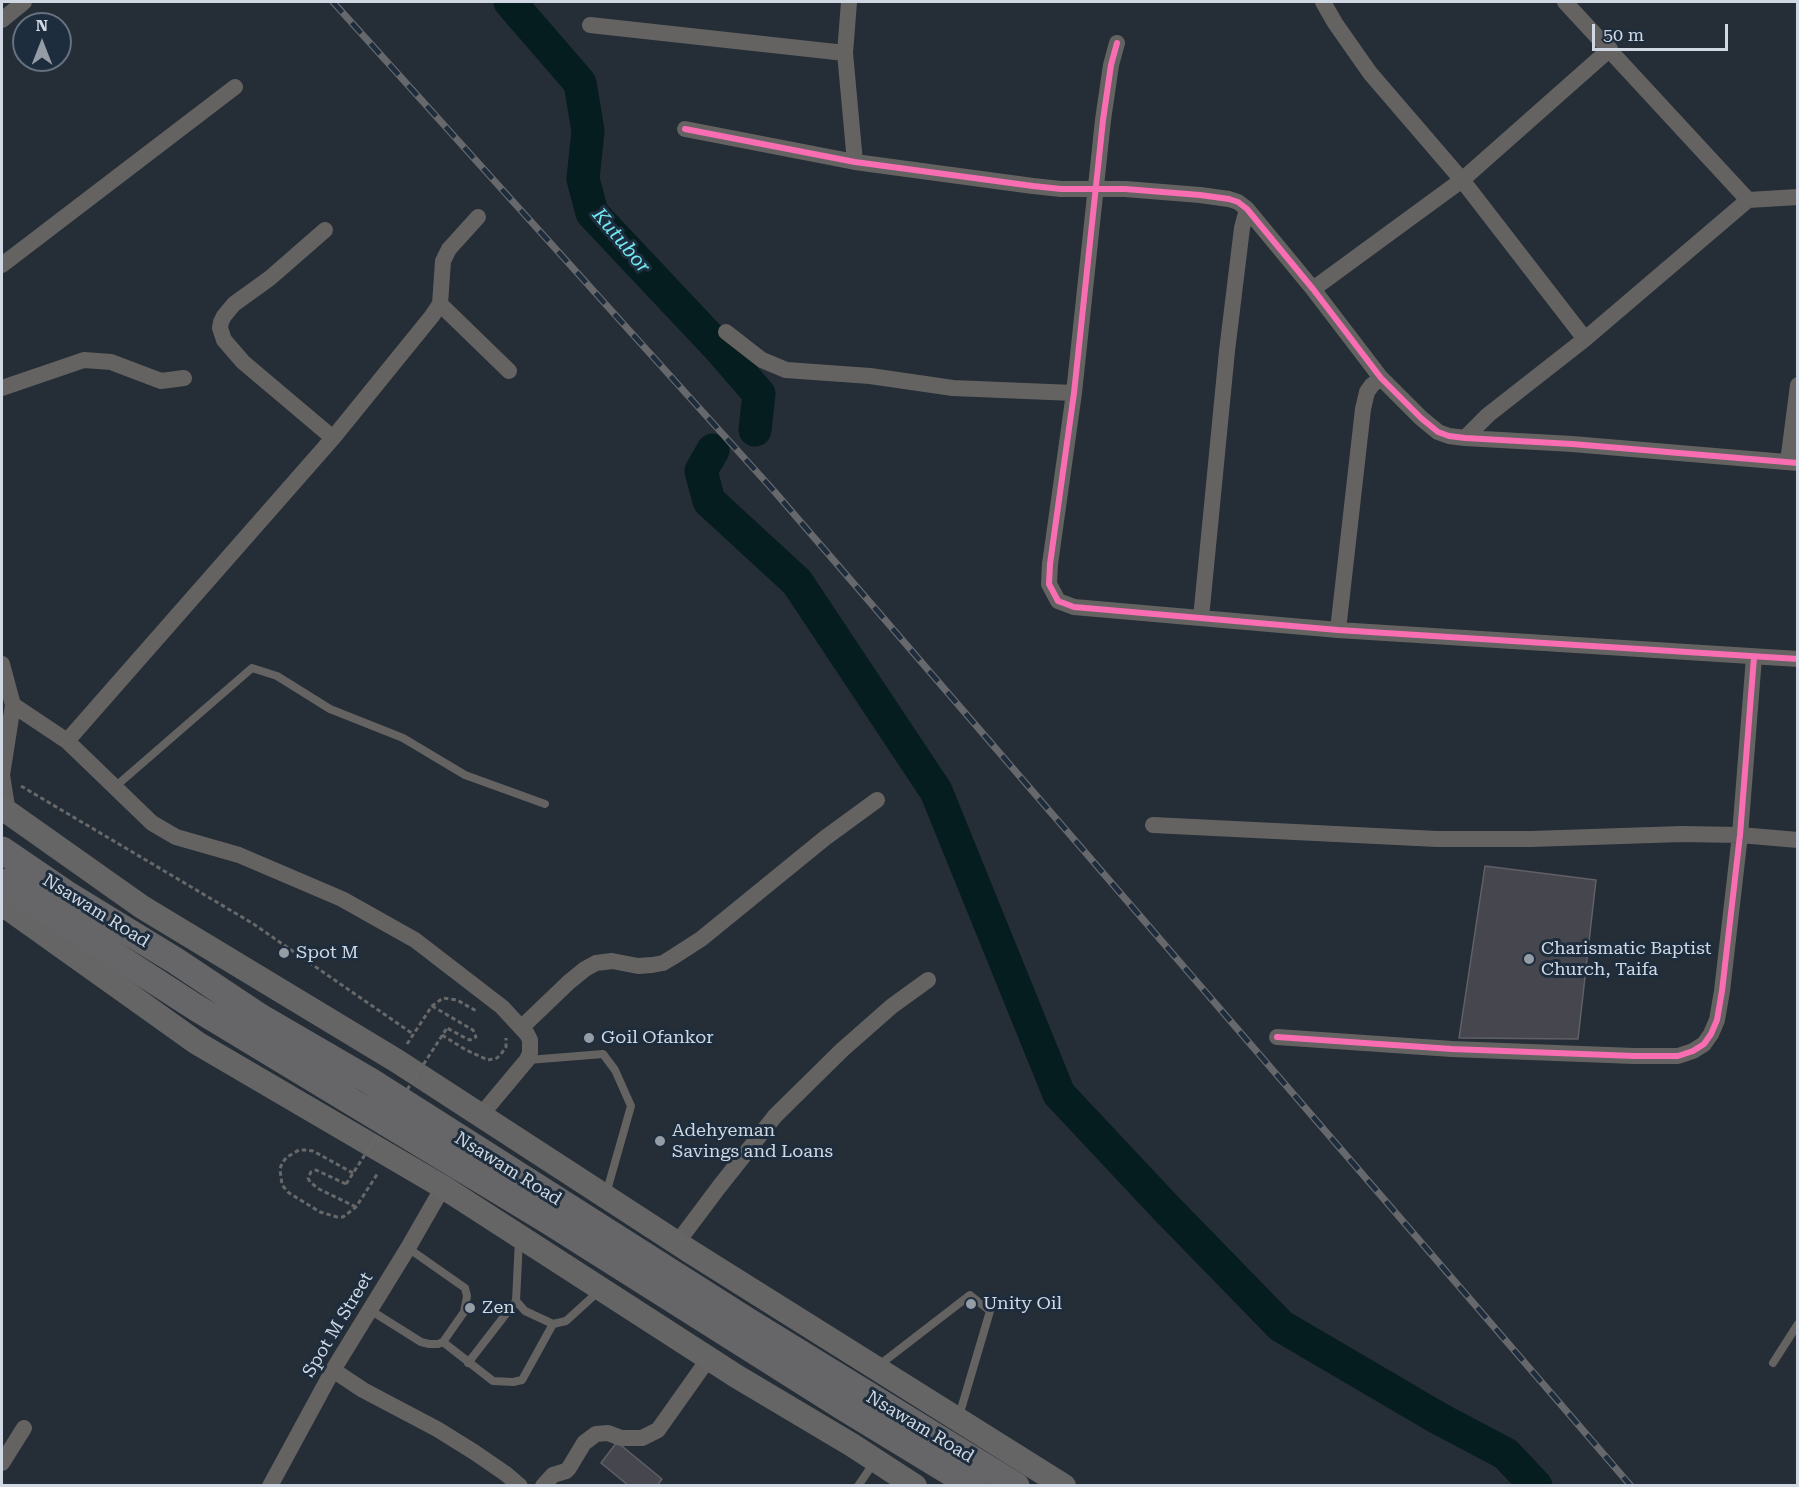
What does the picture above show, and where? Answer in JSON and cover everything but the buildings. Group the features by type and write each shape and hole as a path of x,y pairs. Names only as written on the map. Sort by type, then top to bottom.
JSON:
{"highway":[{"name":"Nsawam Road","path":"2,850 65,893 176,961 260,1017 370,1081 749,1322 1016,1485"},
{"name":"Nsawam Road","path":"2,882 195,1007 547,1220 973,1485"}],"main road":[{"path":"4,811 142,907 397,1061 677,1243 1064,1485"},
{"path":"2,904 197,1043 443,1188 709,1358 915,1485"}],"street":[{"path":"2,20 24,2"},
{"path":"849,2 845,53 855,162"},
{"path":"1323,2 1370,74 1462,180 1586,339"},
{"path":"1565,2 1748,200"},
{"path":"590,25 845,53"},
{"path":"1117,43 1111,65 1103,120 1074,393 1050,564 1049,584 1058,601 1074,607 1338,630 1797,659"},
{"path":"1313,289 1462,180 1610,49"},
{"path":"2,265 235,87"},
{"path":"685,129 855,162 1052,188 1125,189 1217,196 1238,202 1247,209 1313,289 1381,378 1421,418 1438,432 1449,436 1793,463 1797,385"},
{"path":"1465,438 1488,415 1586,339 1748,200 1797,197"},
{"path":"1201,618 1227,351 1242,228 1247,209"},
{"path":"67,741 333,438 440,304 443,261 449,249 478,217"},
{"path":"325,230 270,278 234,304 224,316 220,328 224,340 243,362 333,438"},
{"path":"440,304 508,371"},
{"path":"726,332 762,360 786,370 870,376 953,388 1074,393"},
{"path":"2,388 84,360 111,362 160,381 184,378"},
{"path":"1338,630 1363,409 1367,392 1381,378"},
{"path":"1277,1037 1452,1049 1634,1056 1678,1056 1704,1044 1717,1020 1727,947 1740,835 1754,657"},
{"path":"2,664 13,705 2,775 4,811"},
{"path":"13,705 67,741 152,823 176,837 239,855 342,899 415,940 502,1007 522,1027 530,1040 531,1048 527,1060 481,1115"},
{"path":"522,1027 569,982 596,963 612,961 638,966 663,963 701,939 825,838 877,800"},
{"path":"1153,825 1437,839 1531,839 1682,834 1740,835 1797,840"},
{"path":"677,1243 775,1116 842,1050 892,1006 928,980"},
{"name":"Spot M Street","path":"270,1485 333,1370 443,1188"},
{"path":"543,1485 553,1475 566,1472 584,1443 596,1434 608,1433 621,1438 642,1438 658,1430 709,1358"},
{"path":"333,1370 363,1390 465,1446 520,1485"},
{"path":"2,1463 24,1428"}],"lane":[{"path":"116,786 252,668 277,676 330,708 404,738 465,775 545,804"},
{"path":"527,1060 603,1054 615,1070 631,1106 606,1196"},
{"path":"468,1363 516,1301 519,1236"},
{"path":"370,1310 421,1342 438,1344 442,1342 464,1312 467,1296 465,1288 408,1248"},
{"path":"516,1301 525,1311 553,1324 566,1321 602,1288"},
{"path":"876,1368 970,1294 990,1311 957,1419"},
{"path":"442,1342 492,1381 513,1382 522,1380 553,1324"},
{"path":"1773,1363 1797,1324"},
{"path":"858,1485 876,1460"}],"path":[{"path":"2,775 252,923 412,1034"},
{"path":"397,1061 412,1034 439,1000 450,998 483,1016"},
{"path":"356,1207 319,1189 308,1178 311,1172 316,1170 346,1184 447,1028 470,1040 476,1037 473,1030 432,1006"},
{"path":"442,1035 472,1053 492,1060 497,1058 506,1047 505,1033"},
{"path":"353,1173 313,1151 305,1150 299,1150 287,1157 280,1169 282,1185 289,1193 320,1212 343,1217 356,1207 389,1155"}],"waterway":[{"name":"Kutubor","path":"510,2 580,83 588,131 583,179 592,213 721,350 759,394 755,430"},
{"path":"713,450 701,471 709,501 797,582 936,791 1059,1094 1281,1326 1438,1418 1506,1454 1536,1486"}],"railway":[{"path":"333,2 774,491 1631,1486"}],"cycle path":[{"path":"1117,43 1111,65 1103,120 1074,393 1050,564 1049,584 1058,601 1074,607 1338,630 1798,659"},
{"path":"685,129 855,162 1033,186 1061,189 1125,189 1229,199 1247,209 1313,289 1381,378 1438,432 1465,438 1572,444 1798,463"},
{"path":"1277,1037 1452,1049 1634,1056 1678,1056 1704,1044 1717,1020 1722,991 1740,835 1754,657"}],"place":[{"name":"Spot M","path":"284,953"},
{"name":"Charismatic Baptist Church, Taifa","path":"1529,959"},
{"name":"Goil Ofankor","path":"589,1038"},
{"name":"Adehyeman Savings and Loans","path":"660,1141"},
{"name":"Unity Oil","path":"971,1304"},
{"name":"Zen","path":"470,1308"}]}
